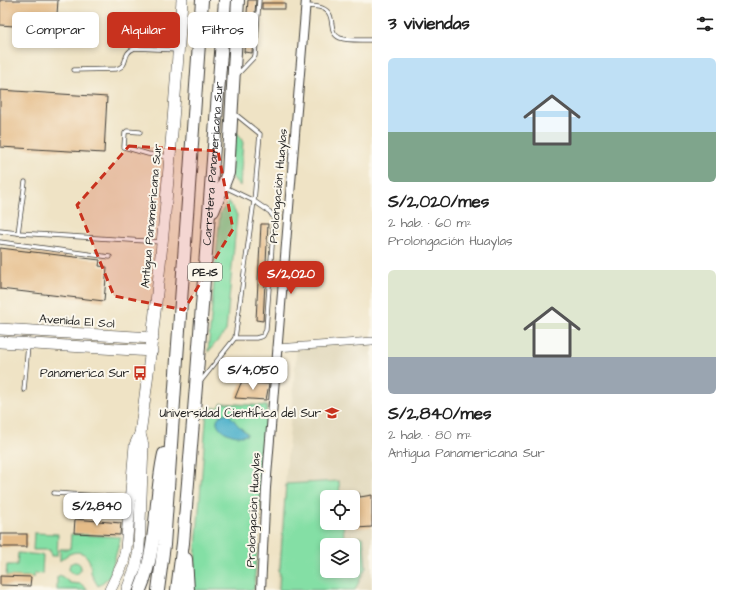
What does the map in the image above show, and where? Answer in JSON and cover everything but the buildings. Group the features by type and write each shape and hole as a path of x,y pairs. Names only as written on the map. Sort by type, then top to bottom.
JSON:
{"highway":[{"name":"Carretera Panamericana Sur","path":"158,590 164,545 202,0"},
{"name":"Carretera Panamericana Sur","path":"177,590 183,543 196,386 225,0"},
{"path":"208,223 228,172 238,0"},
{"path":"140,590 151,552 161,467 173,420"},
{"path":"183,543 188,571 188,590"}],"main road":[{"name":"Antigua Panamericana Sur","path":"110,590 119,573 126,550 135,445 140,434 152,351 170,157 182,0"},
{"name":"Avenida El Sol","path":"0,329 153,338"},
{"path":"0,342 152,351"},
{"name":"Antigua Panamericana Sur","path":"128,590 136,566 139,549 143,445 140,434"}],"street":[{"name":"Prolongación Huaylas","path":"261,590 266,488 306,3"},
{"path":"277,348 372,342"}],"lane":[{"path":"234,79 255,56 259,0"},
{"path":"306,3 324,8 330,13 332,18 332,30 336,36 341,39 372,40"},
{"path":"74,70 121,68 125,63 126,53 135,48 178,51"},
{"path":"196,386 235,338 254,201 260,134 232,111"},
{"path":"140,132 127,131 125,133 124,147 148,154 170,157"},
{"path":"18,233 24,182"},
{"path":"223,186 254,201 270,212 274,218 266,330 263,336 256,338 235,338"},
{"path":"0,231 162,242"},
{"path":"0,242 110,257"},
{"path":"24,390 28,344"},
{"path":"54,493 131,498"}],"highlighted area":[{"path":"129,146 218,151 233,229 184,310 114,296 77,205"}],"shaded area":[{"name":"Universidad Científica del Sur","path":"372,335 372,590 276,590 297,343"}],"green space":[{"path":"233,126 243,142 240,186 231,176"},
{"path":"229,202 237,215 226,331 208,352 220,213"},
{"path":"222,403 267,406 254,590 192,590 207,408 218,408"},
{"path":"339,481 340,490 320,490 320,530 344,530 344,537 363,537 366,567 355,590 279,590 280,573 278,571 280,569 286,484"},
{"path":"34,533 58,534 57,556 51,556 50,550 33,550"},
{"path":"71,534 121,537 110,575 98,586 93,578 88,558 81,553 72,553 60,561 60,549 70,549"},
{"path":"18,553 43,555 42,574 34,573 34,577 6,576 7,565 17,565"},
{"path":"73,562 77,562 81,568 77,574 73,574 69,570 69,566"},
{"path":"60,575 70,583 81,584 88,590 57,590 57,577"}],"water":[{"path":"228,413 247,433 247,435 231,435 220,428 217,423 217,419 221,415"}],"place":[{"name":"Panamerica Sur","path":"140,373"},
{"name":"Universidad Científica del Sur","path":"332,413"}]}
